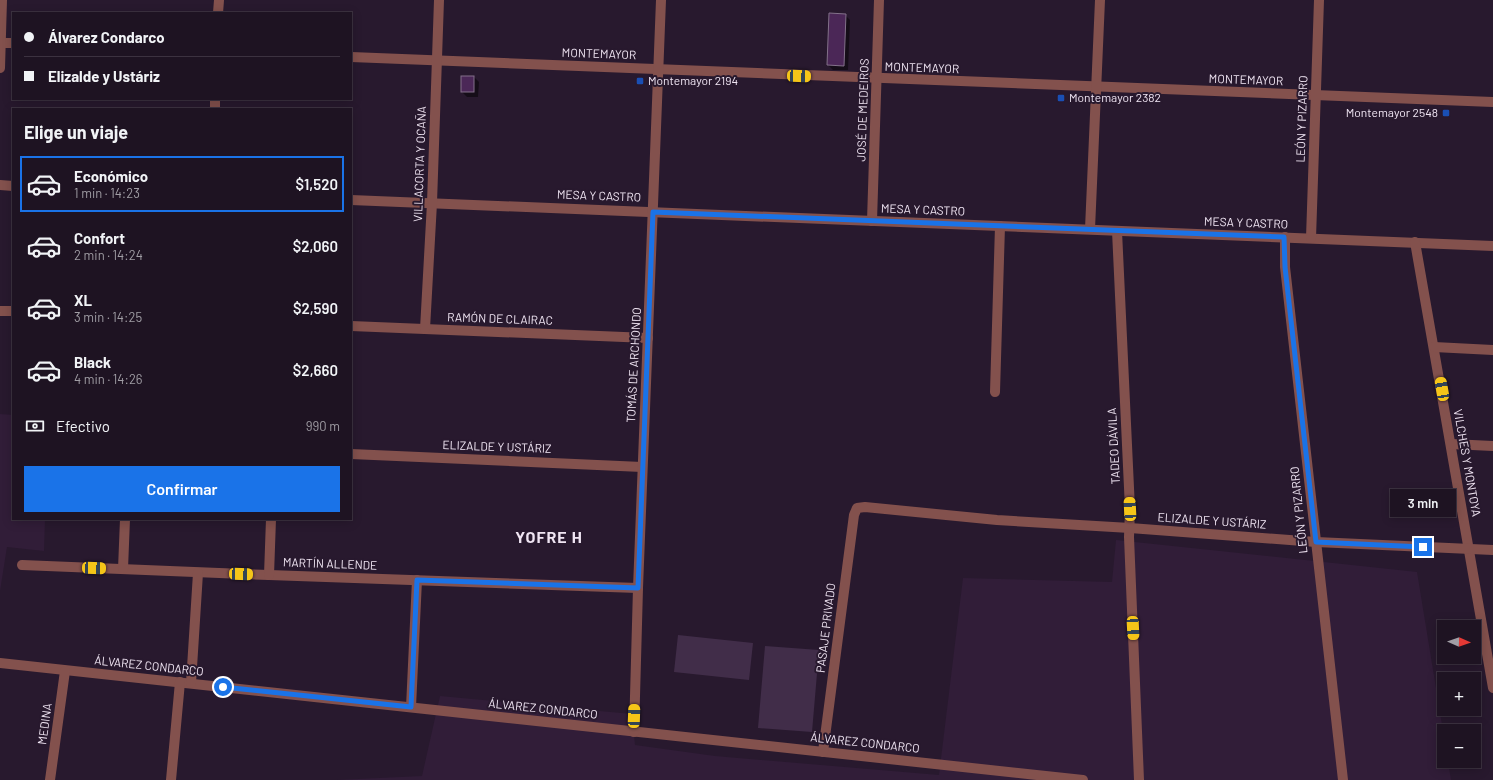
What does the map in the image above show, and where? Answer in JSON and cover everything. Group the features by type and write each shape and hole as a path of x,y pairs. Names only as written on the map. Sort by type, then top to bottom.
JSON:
{"street":[{"path":"0,68 2,0"},
{"path":"218,12 219,0"},
{"name":"VILLACORTA Y OCAÑA","path":"425,329 432,203 440,0"},
{"name":"TOMÁS DE ARCHONDO","path":"634,732 642,466 661,0"},
{"name":"JOSÉ DE MEDEIROS","path":"872,220 879,0"},
{"path":"1090,229 1100,0"},
{"name":"LEÓN Y PIZARRO","path":"1311,238 1319,0"},
{"path":"0,43 12,43"},
{"name":"MONTEMAYOR","path":"352,57 877,79 1493,102"},
{"path":"0,185 12,186"},
{"name":"MESA Y CASTRO","path":"352,200 1493,246"},
{"path":"995,392 1000,226"},
{"name":"TADEO DÁVILA","path":"1117,231 1130,509 1139,780"},
{"name":"LEÓN Y PIZARRO","path":"1284,237 1285,267 1343,780"},
{"name":"VILCHES Y MONTOYA","path":"1415,242 1493,687"},
{"path":"0,311 12,311"},
{"name":"RAMÓN DE CLAIRAC","path":"352,326 648,338"},
{"path":"1434,347 1493,350"},
{"path":"1451,444 1493,446"},
{"name":"ELIZALDE Y USTÁRIZ","path":"352,454 642,466"},
{"name":"ELIZALDE Y USTÁRIZ","path":"857,508 865,507 997,520 1316,542 1493,550"},
{"name":"PASAJE PRIVADO","path":"823,752 854,515 857,508"},
{"path":"123,568 125,520"},
{"path":"269,575 271,520"},
{"name":"MARTÍN ALLENDE","path":"22,565 123,568 198,573 638,588"},
{"path":"191,683 198,573"},
{"path":"411,707 417,580"},
{"name":"ÁLVAREZ CONDARCO","path":"0,663 1083,780"},
{"name":"MEDINA","path":"50,780 65,671"},
{"path":"171,780 180,682"}],"shaded area":[{"path":"0,414 12,415 12,520 45,520 44,551 7,547 0,591"},
{"path":"1116,540 1417,572 1437,694 1437,716 1441,716 1442,724 1437,724 1437,768 1449,768 1451,780 337,780 422,776 440,696 632,714 635,745 715,756 939,775 963,578 1112,582"},
{"path":"678,635 753,643 749,680 674,672"},
{"path":"765,646 819,650 812,732 758,728"}],"building":[{"path":"829,13 846,14 844,66 827,65"},
{"path":"461,76 474,76 474,92 461,92"}],"place":[{"name":"Montemayor 2194","path":"640,81"},
{"name":"Montemayor 2382","path":"1061,98"},
{"name":"Montemayor 2548","path":"1446,113"}],"district":[{"name":"YOFRE H","path":"549,537"}],"route":[{"path":"223,687 411,707 417,580 638,588 653,212 1284,237 1285,267 1316,542 1423,547"}]}
